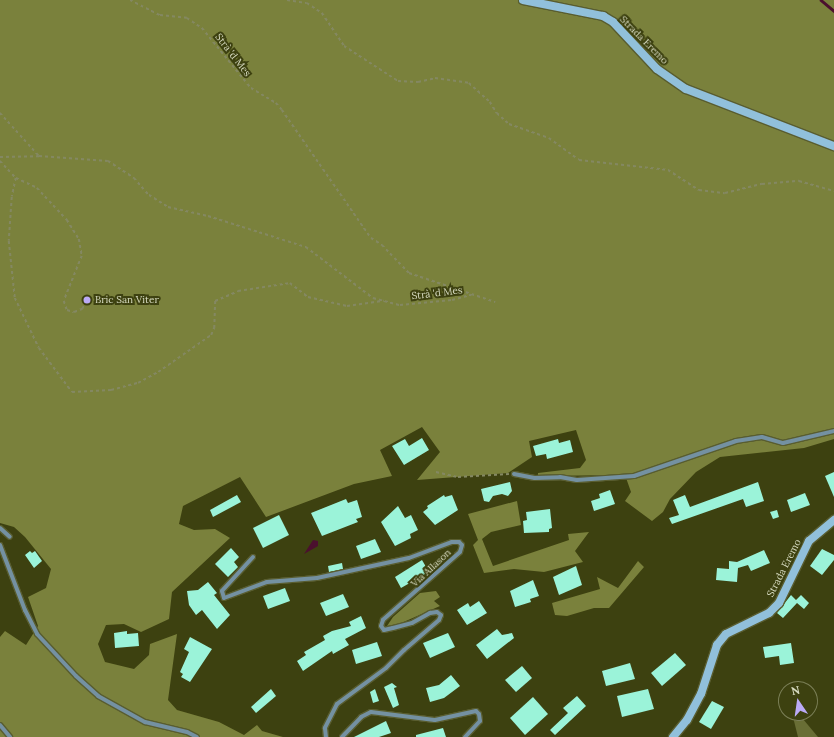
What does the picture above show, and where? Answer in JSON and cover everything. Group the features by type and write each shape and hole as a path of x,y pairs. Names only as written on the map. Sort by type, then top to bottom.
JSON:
{"main road":[{"name":"Strada Eremo","path":"523,0 603,16 614,22 657,69 686,89 834,146"},
{"name":"Strada Eremo","path":"673,737 687,720 700,694 717,645 726,634 769,613 779,603 809,541 834,520"}],"street":[{"path":"514,474 577,480 634,476 736,441 762,437 782,443 834,430"},
{"path":"0,528 10,537"},
{"name":"Via Allason","path":"253,557 222,591 224,598 267,582 317,578 409,558 452,542 459,542 462,545 460,552 383,620 381,626 384,630 393,628 412,623 430,613 437,612 441,615 440,620 404,650 386,668 337,704 327,722 326,737"},
{"path":"0,545 25,610 37,634 76,676 98,696 145,722 187,732 197,737"},
{"path":"342,737 361,717 371,712 435,720 476,710 480,714 480,721 465,737"},
{"path":"0,725 10,737"}],"path":[{"name":"Strà 'd Mes","path":"130,0 160,14 187,18 202,28 251,88 276,103 282,110 371,238 382,245 409,273 463,290 471,295"},
{"path":"287,0 307,3 322,13 344,46 398,81 418,82 435,78 469,83 490,102 497,114 509,124 549,138 579,160 668,170 699,190 725,193 762,184 799,181 834,191"},
{"path":"0,112 39,156"},
{"name":"Strà 'd Mes","path":"0,157 39,156 108,161 134,178 149,195 168,207 208,216 306,247 373,298 400,305 452,300 471,295"},
{"path":"0,161 16,178 36,188 55,205 79,239 82,256 64,301 67,310 74,312 82,309 87,300"},
{"path":"16,178 12,197 9,241 15,298 39,348 72,392 111,390 138,383 211,335 214,328 215,301 243,290 290,283 308,297 347,306 384,301"},
{"path":"471,295 495,302"},
{"path":"436,472 458,477 514,474"}],"green space":[{"path":"0,0 834,0 834,439 804,448 720,457 696,472 670,499 663,512 652,521 625,501 631,492 625,475 538,476 538,473 580,468 586,460 576,430 529,441 532,457 508,473 417,480 440,452 422,427 380,450 392,476 354,484 266,517 240,477 183,506 179,524 194,530 215,529 230,538 172,592 169,619 141,632 124,624 106,625 98,644 105,662 134,669 149,655 150,644 177,634 168,700 177,710 219,722 244,735 257,725 262,731 283,737 0,737 0,637 5,631 26,645 38,626 28,597 46,588 51,569 25,537 14,527 0,523"},
{"path":"517,501 521,525 491,532 482,539 493,566 569,540 568,534 589,532 575,551 583,562 544,572 514,569 484,573 473,545 478,540 468,514"},
{"path":"638,561 644,567 609,608 594,608 567,616 555,615 552,603 600,589 597,577 618,588"},
{"path":"436,591 440,597 434,601 440,606 399,624 387,626 393,617 420,593"},
{"path":"794,721 805,721 818,737 798,737"}],"shaded area":[{"path":"313,540 318,541 318,546 304,554"}],"building":[{"path":"422,438 429,450 404,465 392,446 405,439 409,446"},
{"path":"558,439 559,443 570,440 573,452 547,459 546,454 536,456 533,446"},
{"path":"834,472 834,497 825,476"},
{"path":"510,482 512,491 508,496 502,494 493,496 489,502 484,501 481,489"},
{"path":"758,482 764,501 746,507 743,499 672,524 669,518 679,515 673,500 685,495 690,507"},
{"path":"610,490 615,504 594,511 591,501 600,498 599,494"},
{"path":"805,493 810,505 791,512 787,500"},
{"path":"237,495 241,502 213,517 210,510"},
{"path":"444,495 445,497 452,495 458,510 435,525 423,512 428,508 427,506"},
{"path":"346,499 348,503 357,500 362,517 356,519 358,522 322,536 311,513"},
{"path":"398,506 405,518 411,515 418,530 410,534 411,538 395,546 381,522"},
{"path":"550,509 552,528 549,529 549,532 524,533 523,521 527,520 526,512"},
{"path":"777,510 779,517 773,519 770,512"},
{"path":"279,515 289,535 263,548 253,528"},
{"path":"375,539 381,552 361,559 356,546"},
{"path":"231,548 239,557 234,562 238,567 228,577 215,564"},
{"path":"822,549 834,555 834,560 822,575 810,566"},
{"path":"764,550 770,563 751,571 748,565 738,568 737,582 716,580 717,568 729,569 729,561 737,562"},
{"path":"30,551 32,553 35,551 42,561 34,568 25,555"},
{"path":"422,560 429,572 401,588 395,577"},
{"path":"342,563 343,569 329,572 328,566"},
{"path":"576,566 582,585 559,595 553,577"},
{"path":"533,580 539,596 530,599 531,602 515,607 510,591"},
{"path":"208,582 217,593 214,595 230,615 217,629 202,610 196,615 189,605 187,591 198,590"},
{"path":"285,588 290,601 268,609 263,596"},
{"path":"343,594 349,607 326,616 320,603"},
{"path":"791,595 796,600 801,595 809,603 804,609 797,603 783,618 777,613"},
{"path":"479,601 487,613 467,625 457,610 468,603 470,607"},
{"path":"361,616 366,628 345,639 349,645 333,654 332,651 303,671 297,661 306,655 304,652 325,640 323,636 332,631 351,626 349,622"},
{"path":"497,629 502,635 512,633 514,638 487,659 476,645"},
{"path":"127,631 127,634 138,633 139,646 115,648 114,633"},
{"path":"448,633 455,647 430,658 423,643"},
{"path":"190,637 212,649 190,682 181,677 183,674 180,672 189,652 184,649"},
{"path":"377,642 382,656 356,664 352,650"},
{"path":"791,643 794,663 780,665 779,656 765,658 763,647"},
{"path":"675,653 686,665 662,686 651,673"},
{"path":"630,663 635,679 606,686 602,671"},
{"path":"522,666 532,678 516,692 505,680"},
{"path":"451,675 460,686 444,698 430,702 426,688 439,685"},
{"path":"392,683 397,687 394,688 399,705 393,708 384,687"},
{"path":"271,689 276,696 256,713 251,707"},
{"path":"375,689 379,701 373,703 370,692"},
{"path":"648,689 654,709 622,717 617,696"},
{"path":"577,696 586,706 555,735 550,730 568,713 563,708"},
{"path":"533,697 548,714 525,735 510,718"},
{"path":"712,701 724,707 711,729 699,722"},
{"path":"386,721 391,733 379,737 354,737"},
{"path":"443,728 446,737 416,737 416,735"}],"waterway":[{"path":"821,0 834,11"}],"place":[{"name":"Bric San Viter","path":"87,300"}]}
